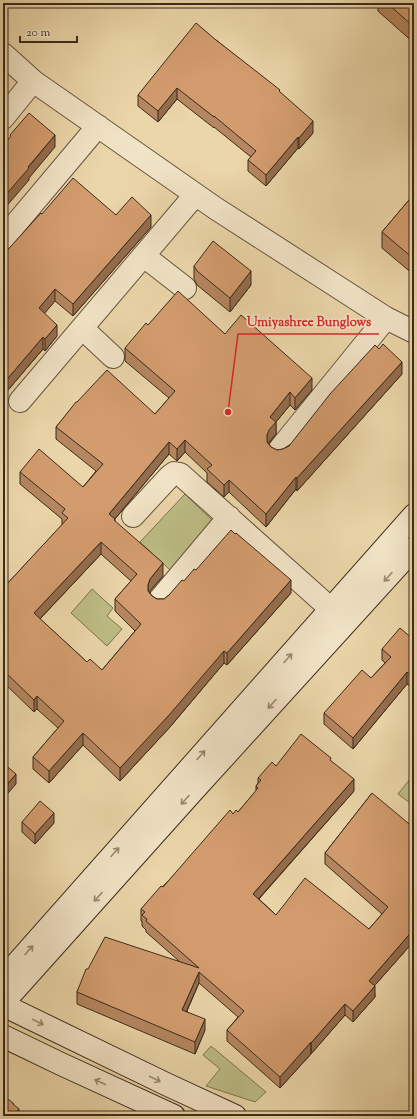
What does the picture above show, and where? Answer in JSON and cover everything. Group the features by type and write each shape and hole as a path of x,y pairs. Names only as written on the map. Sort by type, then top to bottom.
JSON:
{"street":[{"path":"3,54 33,81 195,195 386,318 414,332"},
{"path":"3,118 33,81"},
{"path":"3,239 98,126"},
{"path":"20,402 195,195"},
{"path":"144,256 185,288"},
{"path":"279,450 386,318"},
{"path":"82,328 113,357"},
{"path":"133,516 170,476 174,473 180,474 331,609"},
{"path":"3,979 414,515"},
{"path":"160,599 229,517"},
{"path":"235,1116 168,1085 3,1004 193,791 414,548"},
{"path":"3,1036 174,1116"}],"shaded area":[{"path":"185,494 214,522 170,570 140,542"},
{"path":"92,589 113,608 107,616 122,629 107,646 71,613"},
{"path":"414,774 414,806 398,794"},
{"path":"211,1046 266,1092 255,1102 206,1086 220,1069 203,1055"}],"building":[{"path":"387,3 414,3 414,27"},
{"path":"196,23 280,90 279,91 313,121 266,175 248,160 256,151 177,88 158,111 138,95"},
{"path":"29,113 55,135 3,198 3,146 11,136 10,135"},
{"path":"73,178 116,215 132,197 151,215 73,304 55,289 39,308 57,325 45,339 43,337 3,384 3,255 41,213 42,214"},
{"path":"414,194 414,259 382,232"},
{"path":"213,241 251,271 230,298 197,271 194,266"},
{"path":"178,291 225,334 241,315 312,378 295,398 290,392 270,417 276,422 269,430 267,442 271,447 277,450 289,446 330,394 375,345 379,349 383,344 402,362 297,478 296,477 266,514 229,480 224,485 207,469 212,465 185,440 177,449 169,442 109,514 163,563 150,579 148,585 148,591 152,596 157,599 164,599 169,595 182,580 184,581 194,569 196,570 231,530 291,580 227,653 224,651 170,714 120,768 83,733 49,771 33,757 64,721 37,696 34,700 3,670 3,586 5,584 6,585 68,518 62,513 65,509 20,472 39,449 83,487 103,464 56,427 76,402 107,370 155,414 175,391 125,348 146,323 148,325","holes":["101,542 137,574 115,599 141,624 102,670 90,659 87,662 34,613"]},
{"path":"400,628 414,640 414,678 407,672 353,738 324,713 362,670 371,678 391,657 382,649"},
{"path":"301,734 354,779 253,894 276,915 305,878 369,929 388,907 325,853 372,793 414,828 414,929 369,981 375,986 353,1011 345,1004 280,1077 227,1030 244,1011 199,972 182,1010 205,1019 195,1042 77,992 86,969 88,969 105,937 199,968 146,921 147,919 142,915 145,912 141,909 161,886 163,887 230,810 233,814 236,810 238,812 258,788 256,786 261,780 258,778 272,762 276,766"},
{"path":"3,763 16,774 3,789"},
{"path":"40,801 54,813 35,834 22,822"},
{"path":"3,1095 19,1109 13,1116 3,1116"}],"place":[{"name":"Umiyashree Bunglows","path":"228,412"}]}
